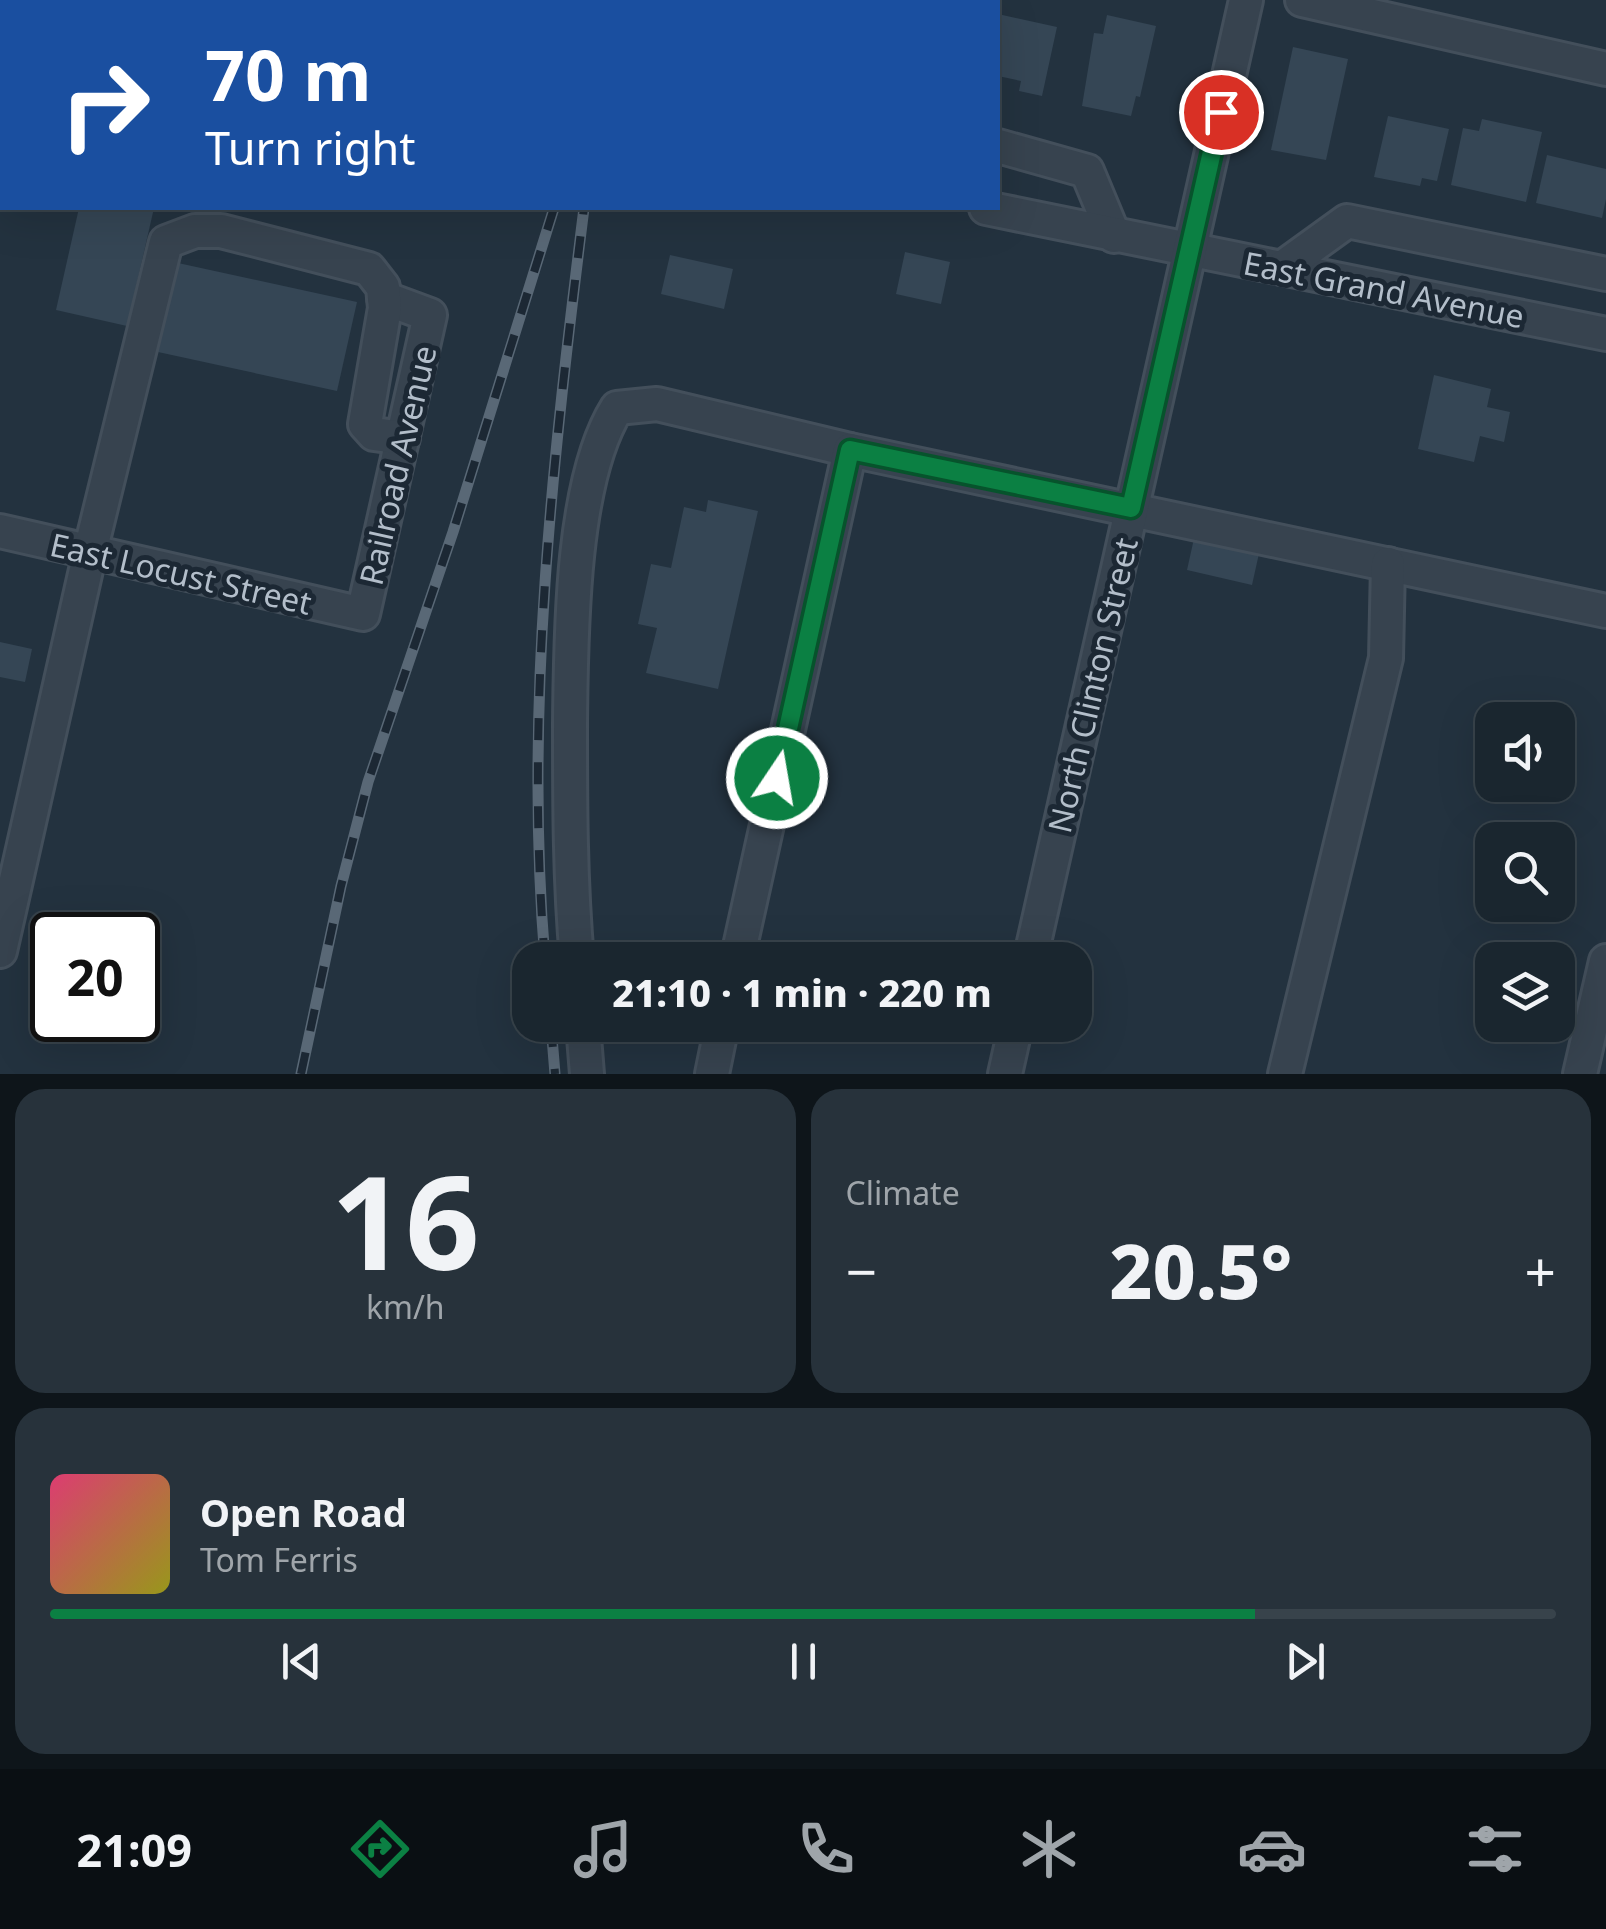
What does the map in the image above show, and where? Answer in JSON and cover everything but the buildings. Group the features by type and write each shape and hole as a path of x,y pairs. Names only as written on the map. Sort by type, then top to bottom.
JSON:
{"street":[{"name":"North Clinton Street","path":"1034,942 1246,0"},
{"path":"1302,0 1606,69"},
{"path":"1000,147 1088,172 1114,236"},
{"name":"East Grand Avenue","path":"995,210 1606,334"},
{"path":"1282,268 1347,221 1606,274"},
{"path":"0,951 90,552 166,242 196,231 222,231 369,269 384,287 384,298 365,424 374,434 402,438"},
{"name":"Railroad Avenue","path":"363,614 430,315 384,298"},
{"path":"575,942 569,872 571,631 583,512 603,430 617,408 656,404 850,450 1606,612"},
{"path":"741,942 850,450"},
{"name":"East Locust Street","path":"0,531 363,614"},
{"path":"1285,1074 1386,658 1388,564"},
{"path":"1580,1074 1606,961"},
{"path":"587,1042 595,1072"},
{"path":"712,1074 719,1042"},
{"path":"1005,1074 1012,1042"}],"railway":[{"path":"301,1074 341,886 368,782 453,532 553,210"},
{"path":"544,942 538,771 545,583 584,210"},
{"path":"552,1042 555,1074"}],"route":[{"path":"777,778 850,450 1131,508 1221,112"}]}
